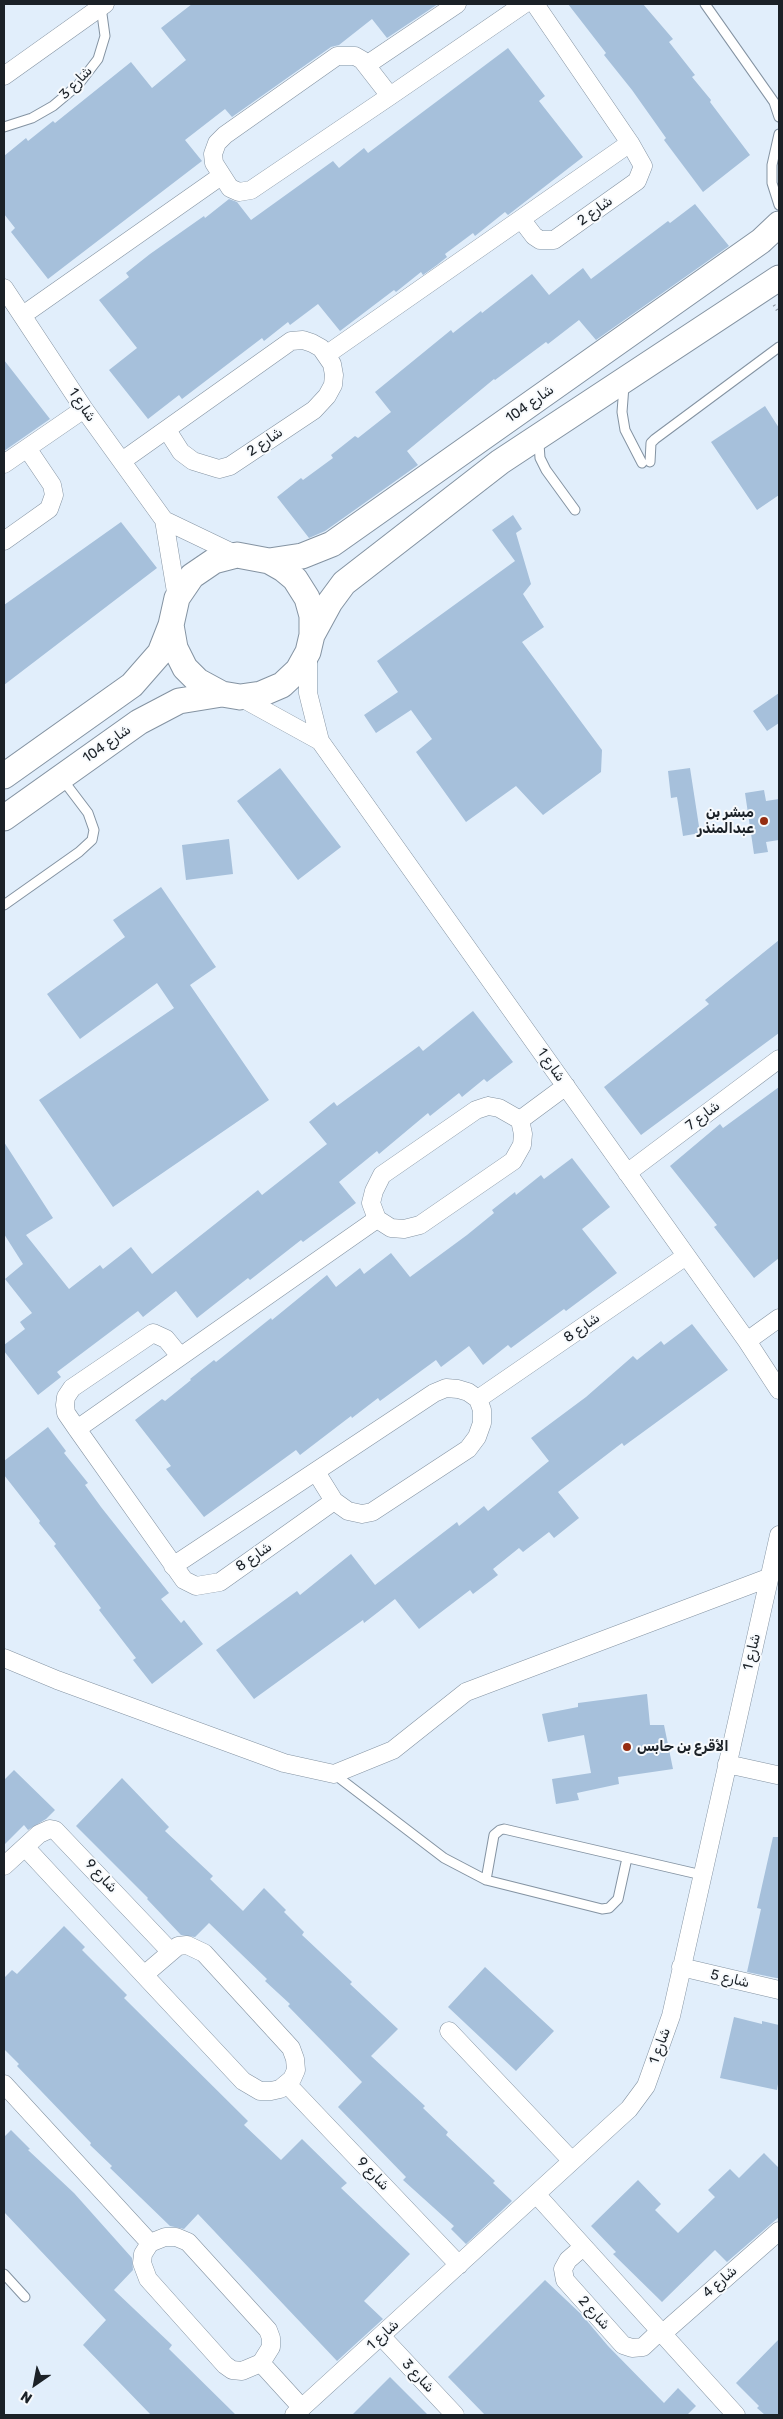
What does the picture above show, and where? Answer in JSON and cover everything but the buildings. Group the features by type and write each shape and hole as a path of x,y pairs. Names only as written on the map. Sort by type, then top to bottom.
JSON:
{"street":[{"path":"368,64 457,4"},
{"path":"390,96 368,64 354,56 337,56 226,135 217,143 213,154 214,163 220,176 230,188 239,192 251,190 390,96 524,4"},
{"name":"شارع 2","path":"521,219 534,236 540,240 554,240 637,181 643,166 630,142 535,4"},
{"name":"شارع 3","path":"4,76 101,5"},
{"path":"122,461 291,341 303,340 312,343 326,355 630,142"},
{"path":"23,315 220,176"},
{"name":"شارع 104","path":"269,561 302,556 332,544 762,241 779,224"},
{"path":"171,625 175,648 185,668 198,681 231,695 261,694 282,685 298,670 330,602 344,583 500,462 771,283 756,262 738,258"},
{"name":"شارع 1","path":"4,288 84,409 164,520 177,598"},
{"name":"شارع 2","path":"167,430 181,452 193,461 219,468 230,466 314,410 327,396 333,385 334,375 332,364 326,355"},
{"path":"4,464 84,409"},
{"path":"4,541 49,509 54,495 52,485 27,448"},
{"name":"شارع 1","path":"164,520 237,555"},
{"path":"4,776 132,685 160,653 171,625 177,598 192,576 214,561 237,555 269,561 283,568 295,580 307,598 312,616 310,644"},
{"name":"شارع 1","path":"310,644 308,693 320,741 747,1341 779,1390"},
{"name":"شارع 1","path":"231,695 320,741"},
{"name":"شارع 104","path":"4,818 139,722 178,701 231,695"},
{"name":"شارع 7","path":"627,1173 779,1059"},
{"path":"520,1120 566,1086"},
{"path":"488,1106 499,1108 520,1120 523,1134 522,1145 512,1161 420,1225 404,1229 391,1228 377,1219 371,1203 374,1191 382,1176 476,1110 488,1106"},
{"path":"76,1429 377,1219"},
{"name":"شارع 8","path":"478,1399 686,1256"},
{"path":"747,1341 779,1318"},
{"name":"شارع 8","path":"180,1356 162,1335 153,1333 145,1336 72,1388 66,1397 65,1405 66,1413 76,1429 184,1580 196,1586 220,1582 334,1501"},
{"path":"173,1566 434,1393 446,1388 458,1388 478,1399 482,1410 482,1423 477,1438 468,1449 372,1512 362,1514 348,1511 334,1501 316,1472"},
{"name":"شارع 1","path":"298,2412 629,2109 646,2086 671,2016 768,1578 777,1559 779,1535"},
{"path":"4,1658 56,1680 284,1763 334,1774 393,1750 466,1692 768,1578"},
{"path":"727,1764 779,1776"},
{"name":"شارع 9","path":"4,1866 45,1830 56,1830 170,1950"},
{"path":"25,1847 144,1975 243,2081 260,2091 271,2091 287,2084 296,2070 291,2048 204,1953 187,1945 178,1946 170,1950 144,1975"},
{"name":"شارع 5","path":"681,1968 779,1990"},
{"path":"450,2031 572,2161"},
{"path":"4,2084 150,2243"},
{"name":"شارع 9","path":"287,2084 459,2265"},
{"path":"536,2194 736,2415"},
{"name":"شارع 4","path":"661,2333 779,2231"},
{"path":"165,2237 176,2237 188,2242 268,2330 271,2338 271,2347 261,2363 242,2371 232,2370 225,2365 148,2279 142,2263 143,2254 150,2243 165,2237"},
{"name":"شارع 2","path":"583,2247 568,2260 563,2269 565,2280 623,2345 632,2348 643,2347 661,2333"},
{"name":"شارع 3","path":"382,2336 455,2415"},
{"path":"261,2363 298,2412"}],"lane":[{"path":"705,4 774,102 779,117"},
{"name":"شارع 3","path":"4,127 32,118 53,106 78,84 98,58 105,36 101,5"},
{"path":"779,134 772,165 772,182 779,205"},
{"path":"625,378 622,412 625,430 646,462 651,443 654,440 779,348"},
{"path":"552,426 539,444 540,458 546,470 576,510"},
{"path":"4,905 79,852 92,840 94,830 88,813 61,778"},
{"path":"334,1774 444,1858 486,1880 602,1909 609,1908 618,1899 627,1858"},
{"path":"486,1880 494,1835 500,1830 702,1875"},
{"path":"4,2274 26,2297"}],"place":[{"name":"مبشر بن عبدالمنذر","path":"764,821"},
{"name":"الأقرع بن حابس","path":"627,1747"}]}
